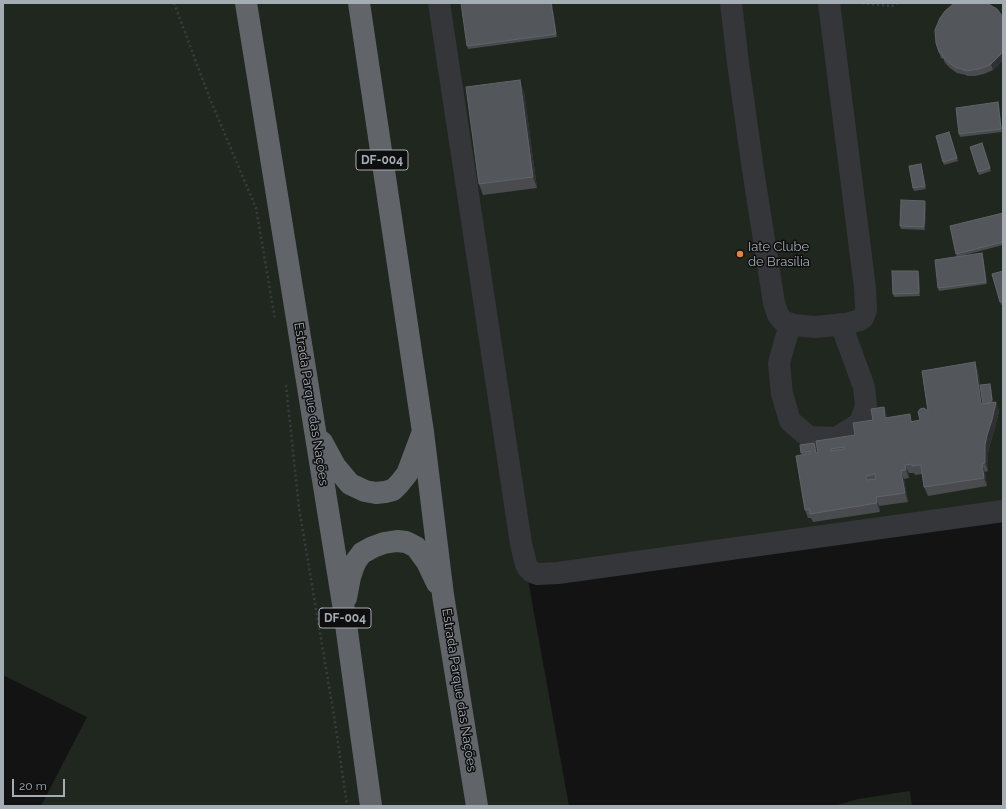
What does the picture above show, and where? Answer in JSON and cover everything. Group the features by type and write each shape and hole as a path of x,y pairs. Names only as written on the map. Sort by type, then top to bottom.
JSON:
{"highway":[{"name":"Estrada Parque das Nações","path":"246,3 344,610 371,806"},
{"name":"Estrada Parque das Nações","path":"359,3 423,432 444,595 477,806"},
{"path":"315,430 335,466 346,480 358,488 376,493 393,490 400,484 407,474 423,432"},
{"path":"344,610 350,577 356,562 362,553 384,542 406,542 416,547 427,562 444,595"}],"lane":[{"path":"439,3 521,544 526,564 532,572 538,574 558,573 1003,511"},
{"path":"731,3 753,170 776,311 783,321 790,324 815,327 857,322 863,318 866,310 865,288 829,3"},
{"path":"790,324 779,363 782,394 790,421 809,437 836,438 860,423 866,406 864,387 841,324"}],"path":[{"path":"174,3 210,99 256,208 276,322"},
{"path":"862,3 892,6 898,3"},
{"path":"286,383 299,508 348,806"}],"shaded area":[{"path":"3,3 1003,3 1003,506 526,569 569,806 41,806 87,717 3,675"},
{"path":"910,791 912,806 834,806 858,799"}],"building":[{"path":"461,3 551,3 556,34 467,46"},
{"path":"957,3 986,3 997,9 1003,17 1003,52 991,64 982,68 965,71 948,62 943,57 941,52 939,52 936,43 935,30 945,11"},
{"path":"520,80 533,177 479,184 466,87"},
{"path":"998,102 1001,129 959,134 956,108"},
{"path":"949,132 957,158 943,162 936,136"},
{"path":"982,143 990,168 978,172 970,147"},
{"path":"921,164 925,186 913,188 909,166"},
{"path":"901,200 925,201 924,227 900,226"},
{"path":"1003,213 1003,242 956,254 950,226"},
{"path":"982,253 986,282 938,288 935,260"},
{"path":"892,271 918,271 919,293 893,294"},
{"path":"1003,271 1003,301 1000,302 992,274"},
{"path":"975,362 981,404 996,402 985,445 985,463 982,464 984,478 924,487 921,465 905,465 906,470 901,471 905,493 876,497 877,503 810,514 809,509 805,510 796,456 811,453 811,451 801,453 800,445 814,443 816,453 818,453 816,441 855,435 853,423 873,420 871,409 884,407 885,418 910,414 911,422 920,420 918,412 920,409 924,408 928,411 922,371","holes":["844,447 844,449 831,451 831,449","875,474 876,479 867,480 866,476"]},
{"path":"990,384 992,400 990,403 983,404 980,385"}],"place":[{"name":"Iate Clube de Brasília","path":"740,254"}]}
